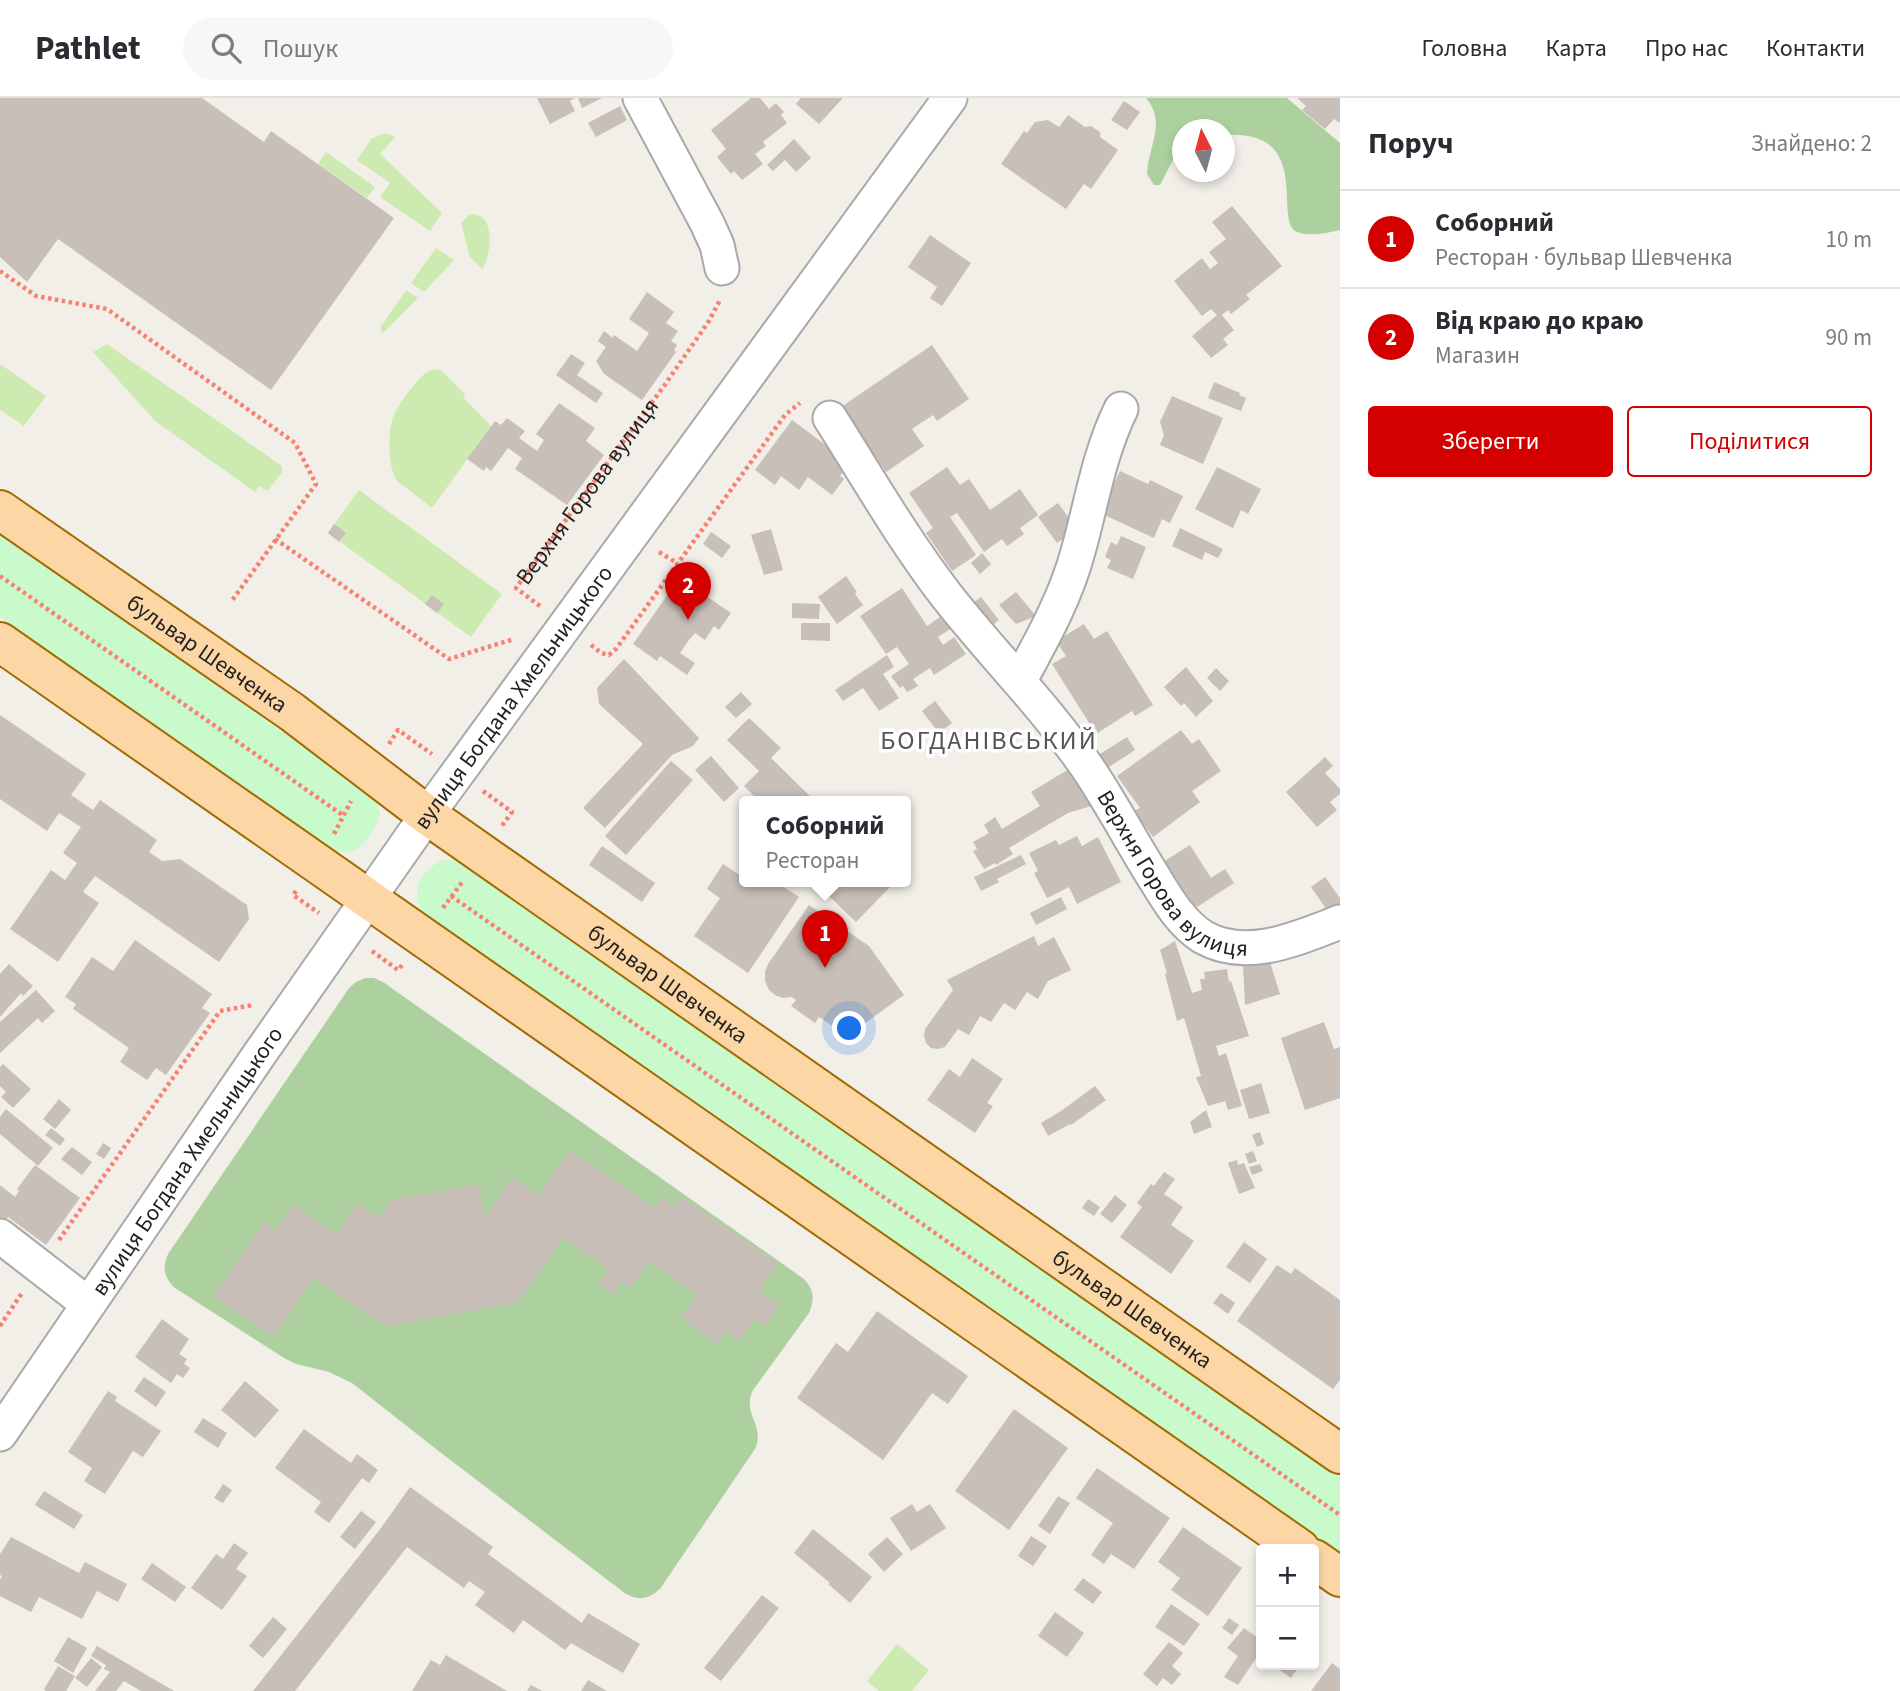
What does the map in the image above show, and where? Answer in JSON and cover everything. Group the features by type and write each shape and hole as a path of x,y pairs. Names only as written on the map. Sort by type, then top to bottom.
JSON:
{"main road":[{"name":"бульвар Шевченка","path":"0,510 292,712 427,815 1340,1454"},
{"path":"0,642 1293,1544"},
{"path":"1319,1562 1340,1577"}],"street":[{"path":"640,98 707,223 717,245 722,268"},
{"name":"вулиця Богдана Хмельницького","path":"0,1434 427,815 950,98"},
{"path":"1020,680 1051,623 1071,573 1104,448 1121,409"},
{"name":"Верхня Горова вулиця","path":"830,418 930,574 979,637 1020,680 1088,768 1170,903 1189,927 1201,936 1220,944 1250,948 1291,940 1340,922"},
{"name":"вулиця Богдана Хмельницького","path":"0,1236 88,1304"}],"path":[{"name":"Верхня Горова вулиця","path":"722,268 721,297 709,321 516,588 569,621 601,653 609,655 785,415 801,402 811,401 818,402 830,418"},
{"path":"0,271 36,296 107,309 295,443 316,484 231,602"},
{"path":"275,539 449,659 569,621"},
{"path":"658,551 677,563"},
{"path":"0,576 344,816"},
{"path":"382,753 398,730 439,759"},
{"path":"482,790 512,812 499,831"},
{"path":"333,837 354,795"},
{"path":"439,913 465,878"},
{"path":"451,896 1340,1515"},
{"path":"0,1326 220,1011 254,1005"}],"green space":[{"path":"1146,98 1287,98 1340,143 1340,230 1312,234 1297,232 1290,224 1281,160 1271,146 1253,137 1235,136 1235,119 1172,119 1172,162 1160,185 1154,185 1147,174 1156,126 1152,107"},
{"path":"385,133 394,138 380,154 442,213 430,231 380,197 390,183 357,160 371,139"},
{"path":"326,152 375,187 367,198 318,164"},
{"path":"470,214 482,217 488,228 489,250 482,269 470,257 461,223"},
{"path":"436,248 454,260 424,292 411,283"},
{"path":"406,290 418,298 383,333 380,328"},
{"path":"107,344 282,466 282,472 268,491 259,486 255,492 155,421 93,352"},
{"path":"0,364 46,396 24,426 0,410"},
{"path":"438,369 465,394 463,397 491,426 432,508 397,481 390,460 389,443 392,421 400,403 423,375"},
{"path":"359,490 502,594 471,637 328,533"},
{"path":"0,535 370,793 378,805 379,815 365,842 357,849 347,852 331,848 0,617"},
{"path":"444,860 454,860 462,864 1340,1477 1340,1554 426,916 417,900 419,884 428,870"},
{"path":"365,978 383,982 804,1279 812,1291 809,1313 753,1390 750,1406 758,1433 755,1449 660,1589 652,1595 635,1598 626,1594 352,1383 329,1372 296,1364 284,1358 175,1288 166,1276 168,1254 349,988"},
{"path":"897,1644 929,1670 912,1691 879,1691 867,1681"}],"building":[{"path":"0,98 202,98 264,142 271,131 394,218 271,390 58,239 27,282 0,257"},
{"path":"537,98 575,98 570,101 575,111 550,124"},
{"path":"578,98 602,98 582,108"},
{"path":"751,98 760,98 769,109 776,103 784,112 781,115 787,123 763,142 766,146 755,154 763,164 742,180 734,171 731,174 717,157 726,149 711,130"},
{"path":"801,98 843,98 819,124 796,104"},
{"path":"1297,98 1340,98 1340,123 1334,119 1325,129 1302,110 1306,106"},
{"path":"1124,101 1140,112 1127,130 1111,120"},
{"path":"620,106 627,120 596,137 588,123"},
{"path":"1068,115 1085,127 1091,126 1100,132 1100,137 1118,150 1091,189 1084,184 1066,209 1001,164 1024,131 1027,133 1035,122 1048,120 1059,127"},
{"path":"794,139 811,158 796,172 785,160 773,171 767,165"},
{"path":"1232,206 1282,266 1246,295 1250,299 1231,314 1228,310 1222,315 1234,330 1223,339 1228,345 1211,358 1192,336 1217,315 1211,309 1202,316 1174,281 1202,258 1210,269 1218,263 1209,252 1226,239 1212,222"},
{"path":"930,235 971,263 942,306 930,298 937,287 908,267"},
{"path":"647,292 674,312 666,323 678,331 671,341 677,345 674,350 676,352 642,400 604,374 596,361 606,347 598,341 604,331 637,351 649,333 629,319"},
{"path":"932,345 969,399 937,421 933,415 912,429 924,446 886,472 841,407"},
{"path":"571,354 585,363 577,375 603,393 596,403 556,375"},
{"path":"1214,382 1246,398 1241,411 1208,398"},
{"path":"1172,396 1223,418 1203,464 1160,445 1164,435 1160,422"},
{"path":"559,403 595,428 586,441 604,455 567,505 515,469 522,458 508,448 491,471 486,467 484,471 467,459 495,421 501,425 507,418 525,431 519,438 537,451 544,440 536,434"},
{"path":"792,420 839,455 835,461 846,468 840,476 844,479 832,495 808,477 799,490 781,476 775,485 755,470"},
{"path":"947,467 960,485 969,479 990,510 1020,489 1038,515 1020,528 1024,534 1007,546 1002,539 984,552 957,513 950,517 976,555 952,571 926,533 933,528 909,493"},
{"path":"1217,467 1261,489 1248,514 1241,510 1233,528 1195,509"},
{"path":"1120,471 1148,484 1150,480 1183,496 1170,523 1162,519 1154,538 1100,513"},
{"path":"1058,503 1077,529 1057,543 1038,517"},
{"path":"334,524 346,533 339,542 328,533"},
{"path":"1180,528 1223,549 1218,558 1205,552 1202,560 1172,546"},
{"path":"771,529 783,570 764,575 751,535"},
{"path":"711,532 731,546 722,558 703,544"},
{"path":"1121,536 1146,547 1133,579 1107,568 1111,560 1105,557 1111,542 1117,545"},
{"path":"982,553 991,564 980,574 971,563"},
{"path":"687,567 710,584 703,594 731,613 719,630 714,626 705,640 695,633 689,640 680,653 695,663 687,675 660,656 657,661 633,644"},
{"path":"846,576 863,605 837,624 818,597"},
{"path":"902,588 927,626 947,612 956,625 938,637 943,645 954,637 966,654 934,675 930,668 913,679 918,686 907,692 903,686 900,688 891,676 909,664 897,647 886,654 860,616"},
{"path":"1016,592 1036,616 1016,624 999,605"},
{"path":"432,595 444,604 437,613 425,604"},
{"path":"981,597 999,620 987,629 969,606"},
{"path":"792,603 820,604 819,619 792,618"},
{"path":"801,623 830,623 830,641 801,640"},
{"path":"1084,624 1094,639 1107,631 1153,705 1135,716 1132,711 1096,734 1052,664 1066,656 1056,641"},
{"path":"887,655 894,667 883,674 899,698 879,711 863,688 843,701 835,690"},
{"path":"624,659 699,738 693,746 672,755 605,828 583,808 643,744 599,704 597,688"},
{"path":"1186,667 1213,701 1196,717 1184,703 1181,706 1164,687"},
{"path":"1216,668 1229,681 1220,691 1207,678"},
{"path":"741,692 752,704 736,718 725,707"},
{"path":"935,701 952,723 939,733 922,711"},
{"path":"0,715 86,774 71,795 93,810 100,800 157,840 149,852 162,861 180,859 247,905 249,919 219,962 95,876 83,892 99,903 58,962 10,929 51,870 65,880 77,863 63,853 81,827 59,813 47,831 0,799"},
{"path":"749,718 781,748 771,758 810,796 754,796 744,786 759,771 727,740"},
{"path":"1181,730 1192,744 1199,739 1221,771 1192,791 1200,802 1153,837 1134,811 1140,808 1117,776"},
{"path":"1127,737 1135,750 1109,767 1100,754"},
{"path":"711,756 739,788 724,802 695,770"},
{"path":"1325,757 1333,766 1325,773 1340,789 1340,794 1330,802 1337,810 1317,827 1286,792"},
{"path":"671,761 693,780 626,855 605,836"},
{"path":"1069,769 1091,806 1068,813 1009,848 1013,854 984,869 973,851 977,849 973,842 989,833 984,825 995,817 1002,829 1040,806 1031,792"},
{"path":"1077,836 1082,846 1098,837 1121,882 1077,904 1069,887 1047,898 1034,873 1038,871 1029,853 1056,840 1059,845"},
{"path":"1190,845 1211,878 1225,869 1234,883 1194,909 1163,862"},
{"path":"602,846 655,883 642,902 589,865"},
{"path":"1021,855 1026,864 981,891 974,877"},
{"path":"723,864 739,875 739,887 784,887 799,897 748,973 694,936 720,898 707,889"},
{"path":"1325,877 1340,898 1340,905 1329,913 1311,887"},
{"path":"834,887 890,887 856,922 827,894"},
{"path":"1061,897 1067,909 1036,925 1030,913"},
{"path":"809,905 869,946 904,995 847,1036 819,1017 815,1023 791,1006 796,1000 775,995 765,981 768,964"},
{"path":"1034,936 1038,946 1054,937 1071,970 1048,981 1038,999 1027,992 1015,1010 1004,1003 991,1022 980,1016 969,1035 958,1029 945,1047 931,1048 926,1043 925,1029 953,990 947,980"},
{"path":"135,940 212,994 202,1008 210,1013 166,1075 156,1068 147,1080 120,1062 129,1048 73,1009 76,1004 65,997 92,957 113,971"},
{"path":"1175,941 1192,993 1202,990 1200,979 1205,979 1204,972 1227,969 1229,982 1231,981 1249,1036 1216,1046 1219,1056 1226,1053 1242,1106 1228,1110 1225,1101 1208,1106 1196,1077 1201,1076 1184,1018 1177,1021 1160,950"},
{"path":"1269,959 1280,994 1245,1005 1243,966"},
{"path":"9,964 33,986 23,996 21,993 0,1017 0,974"},
{"path":"36,990 55,1011 42,1023 38,1018 0,1053 0,1022"},
{"path":"1324,1022 1334,1049 1340,1047 1340,1098 1305,1110 1281,1038"},
{"path":"972,1058 1003,1079 987,1103 993,1106 975,1133 927,1100 949,1069 960,1077"},
{"path":"3,1064 31,1089 13,1108 1,1097 6,1092 0,1086 0,1067"},
{"path":"1261,1083 1270,1113 1249,1119 1240,1090"},
{"path":"1095,1086 1106,1100 1071,1125 1048,1136 1041,1123"},
{"path":"59,1099 71,1110 55,1129 43,1119"},
{"path":"6,1109 53,1148 38,1166 0,1134 0,1117"},
{"path":"1206,1110 1212,1127 1194,1134 1190,1122"},
{"path":"51,1128 65,1139 60,1146 45,1135"},
{"path":"1260,1132 1264,1144 1257,1147 1252,1135"},
{"path":"103,1143 111,1148 104,1159 96,1154"},
{"path":"72,1147 92,1162 82,1175 61,1159"},
{"path":"570,1150 655,1208 663,1198 674,1205 681,1196 778,1263 759,1291 779,1305 765,1326 754,1319 739,1341 727,1332 718,1344 681,1318 697,1295 649,1262 631,1288 622,1281 613,1295 598,1284 608,1269 563,1238 518,1302 386,1327 314,1278 273,1337 213,1296 264,1222 275,1230 293,1204 336,1234 357,1203 379,1218 391,1200 479,1184 485,1216 512,1177 539,1196"},
{"path":"1253,1151 1257,1161 1249,1164 1245,1154"},
{"path":"1237,1160 1238,1165 1244,1163 1255,1188 1239,1194 1228,1163"},
{"path":"1260,1164 1263,1171 1252,1175 1249,1167"},
{"path":"35,1165 80,1198 46,1245 8,1217 5,1221 0,1218 0,1185 15,1197 19,1191 17,1189"},
{"path":"1164,1172 1175,1179 1164,1194 1183,1207 1171,1225 1194,1241 1171,1274 1120,1237 1142,1207 1137,1203"},
{"path":"1115,1195 1127,1205 1112,1223 1100,1214"},
{"path":"1088,1199 1100,1207 1094,1216 1082,1208"},
{"path":"1244,1242 1267,1259 1250,1283 1226,1267"},
{"path":"1277,1265 1291,1274 1295,1268 1340,1300 1340,1380 1333,1389 1237,1321"},
{"path":"1221,1293 1235,1303 1228,1314 1213,1303"},
{"path":"877,1311 968,1376 948,1404 932,1393 883,1460 797,1398 836,1343 848,1352"},
{"path":"162,1319 189,1339 179,1354 187,1359 184,1364 190,1368 183,1378 177,1374 171,1383 135,1357"},
{"path":"144,1377 166,1392 156,1407 134,1391"},
{"path":"245,1381 279,1410 255,1438 221,1410"},
{"path":"108,1391 117,1397 115,1401 161,1431 143,1457 133,1451 105,1494 84,1481 92,1468 68,1452"},
{"path":"1014,1409 1068,1448 1009,1530 955,1491"},
{"path":"203,1418 227,1433 218,1448 194,1432"},
{"path":"304,1429 351,1463 357,1454 378,1470 369,1483 362,1478 329,1523 314,1512 321,1502 275,1468"},
{"path":"1097,1468 1170,1518 1134,1569 1111,1554 1104,1564 1091,1555 1113,1523 1076,1498"},
{"path":"223,1484 232,1490 223,1503 214,1498"},
{"path":"410,1487 493,1547 488,1554 582,1623 588,1613 640,1644 623,1673 571,1643 565,1650 523,1620 514,1633 475,1605 485,1592 469,1581 464,1588 407,1547 295,1691 253,1691"},
{"path":"44,1491 83,1515 74,1529 35,1505"},
{"path":"1058,1496 1070,1503 1050,1534 1038,1526"},
{"path":"912,1504 917,1512 930,1504 946,1528 911,1551 890,1518"},
{"path":"361,1511 376,1522 355,1549 340,1537"},
{"path":"1183,1527 1242,1568 1208,1616 1171,1590 1180,1578 1158,1562"},
{"path":"813,1529 872,1577 850,1603 794,1553"},
{"path":"1031,1536 1047,1546 1033,1566 1018,1556"},
{"path":"11,1537 79,1573 85,1562 127,1584 118,1602 97,1591 82,1619 39,1597 31,1612 0,1596 0,1554"},
{"path":"887,1537 903,1554 884,1572 868,1554"},
{"path":"234,1543 248,1553 236,1569 247,1576 222,1610 191,1588 216,1554 223,1559"},
{"path":"152,1563 186,1587 175,1602 141,1579"},
{"path":"1083,1578 1102,1592 1093,1604 1074,1590"},
{"path":"762,1595 779,1608 721,1681 704,1668"},
{"path":"1171,1604 1200,1624 1184,1646 1155,1627"},
{"path":"1055,1612 1084,1633 1067,1657 1038,1636"},
{"path":"273,1617 287,1629 263,1658 249,1646"},
{"path":"1229,1618 1239,1625 1232,1635 1222,1628"},
{"path":"1244,1628 1256,1636 1256,1658 1238,1685 1224,1677 1238,1656 1227,1648"},
{"path":"68,1637 87,1648 73,1673 54,1661"},
{"path":"1169,1642 1183,1653 1172,1666 1181,1674 1172,1685 1163,1678 1157,1686 1143,1674"},
{"path":"97,1646 174,1691 141,1691 124,1681 116,1691 95,1691 110,1672 104,1669 106,1665 91,1656"},
{"path":"446,1655 507,1691 412,1691 431,1660 440,1665"},
{"path":"91,1658 102,1667 87,1687 75,1678"},
{"path":"1332,1663 1340,1669 1340,1691 1311,1691"},
{"path":"58,1666 75,1676 66,1691 46,1691 44,1689"},
{"path":"1279,1670 1297,1670 1291,1678"},
{"path":"588,1680 607,1691 581,1691"},
{"path":"531,1685 542,1691 527,1691"}],"place":[{"name":"Від краю до краю","path":"688,620"},
{"name":"Соборний","path":"825,968"}],"district":[{"name":"БОГДАНІВСЬКИЙ","path":"989,740"}]}
